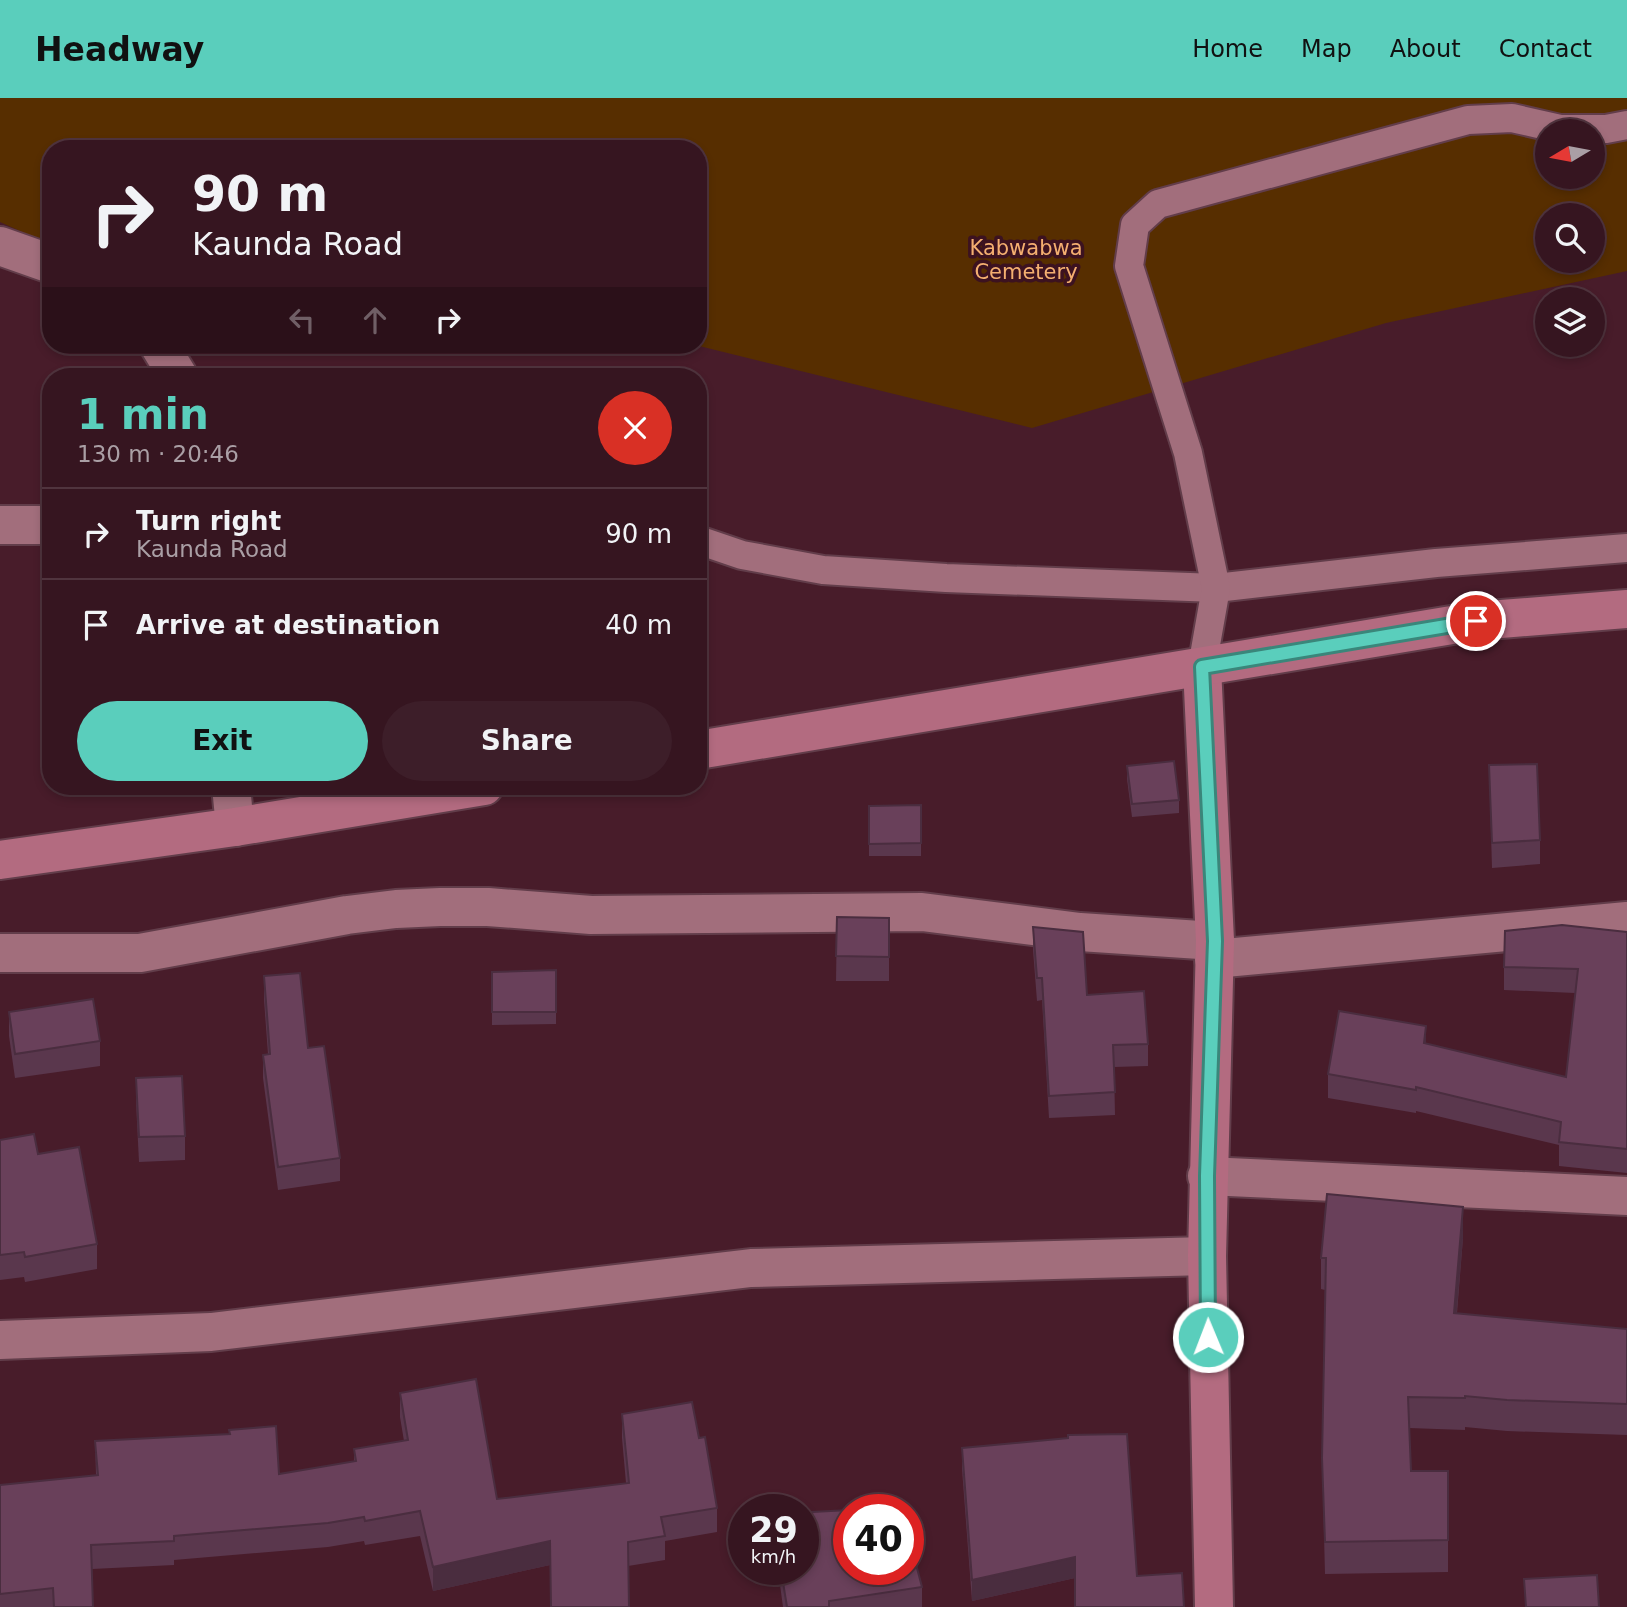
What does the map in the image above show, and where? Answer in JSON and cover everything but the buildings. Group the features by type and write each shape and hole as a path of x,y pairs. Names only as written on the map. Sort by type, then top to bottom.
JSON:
{"street":[{"path":"0,246 42,261"},
{"path":"0,525 42,525"},
{"path":"707,749 1476,621 1627,609"},
{"path":"1202,667 1215,950 1207,1176 1214,1607"},
{"path":"232,795 235,827"},
{"path":"0,860 235,827 429,795"},
{"path":"0,953 140,953 347,915 440,906 591,915 922,912 1215,950 1627,921"},
{"path":"1207,1176 1627,1196"},
{"path":"0,1340 211,1332 751,1268 1207,1256"}],"lane":[{"path":"1202,667 1216,588 1188,453 1129,266 1135,225 1158,204 1468,120 1512,118 1560,129 1606,129 1627,125"},
{"path":"707,543 742,555 823,570 946,578 1216,588 1436,563 1627,548"}],"green space":[{"name":"Kabwabwa Cemetery","path":"0,98 1627,98 1627,271 1553,287 1535,287 1535,291 1386,323 1032,428 707,348 707,140 42,140 42,241 0,222"}],"route":[{"path":"1208,1337 1207,1176 1215,941 1202,667 1476,621"}]}
